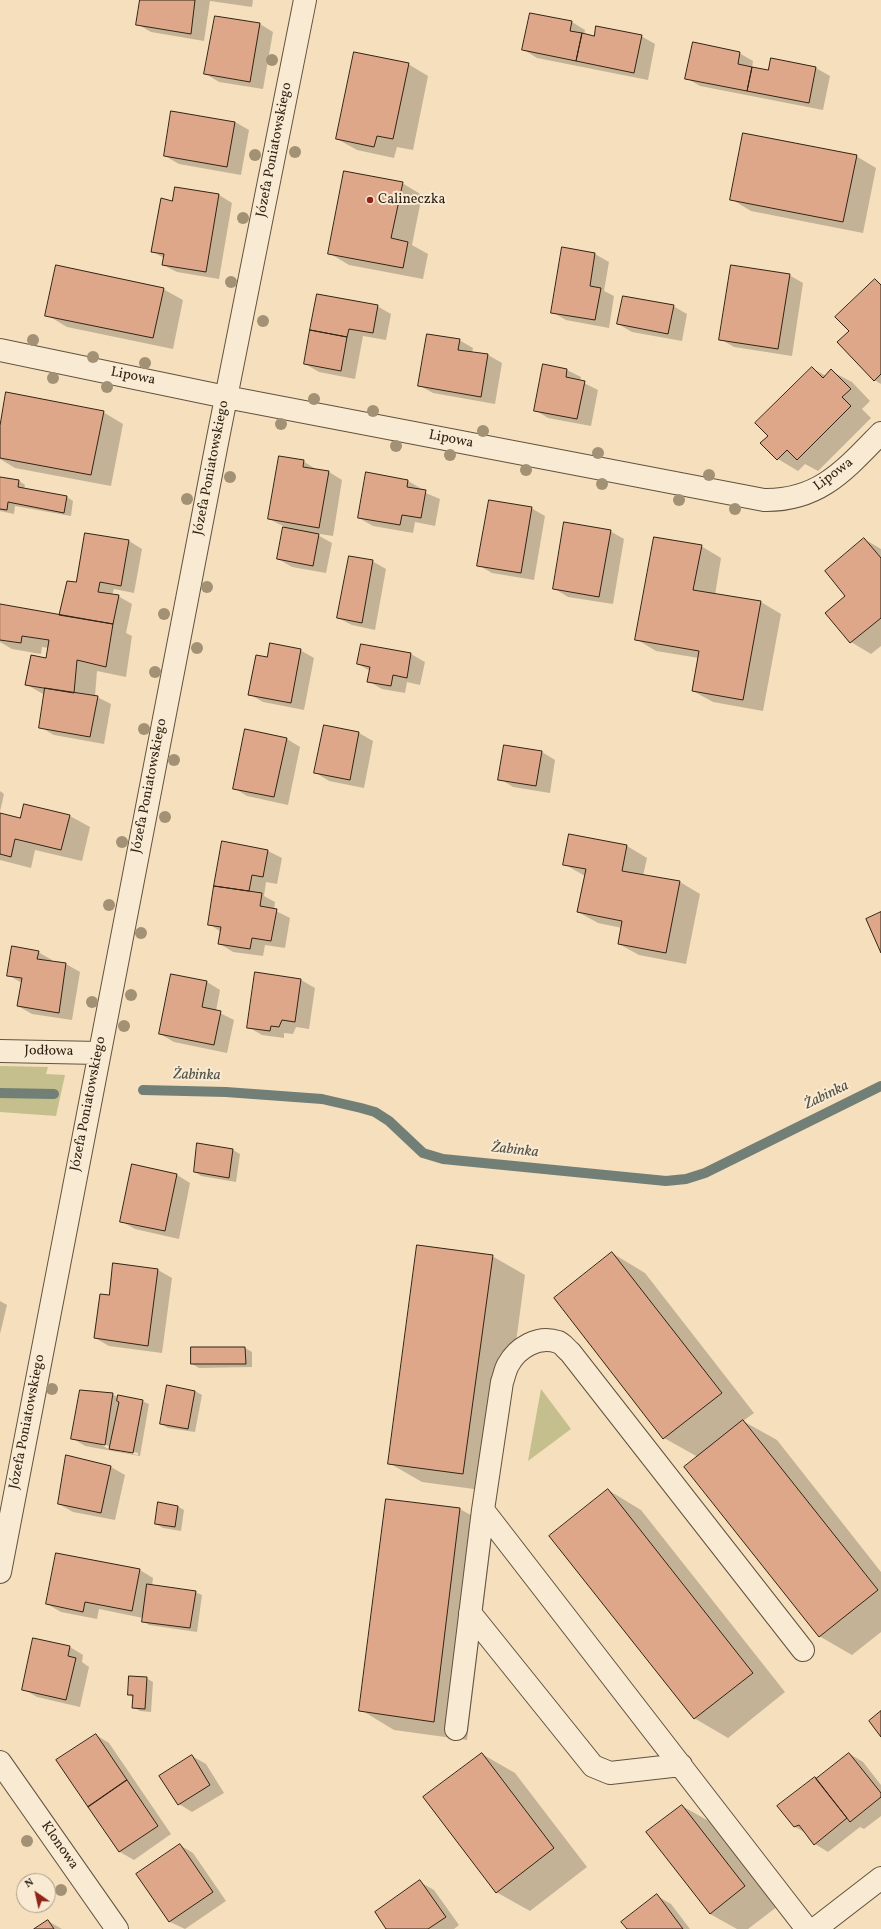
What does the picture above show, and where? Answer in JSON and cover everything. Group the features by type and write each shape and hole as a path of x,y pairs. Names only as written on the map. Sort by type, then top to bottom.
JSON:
{"street":[{"name":"Józefa Poniatowskiego","path":"0,1572 98,1053 305,0"},
{"name":"Lipowa","path":"0,350 226,397 764,500 781,500 814,491 846,468 881,433"},
{"name":"Jodłowa","path":"0,1051 98,1053"},
{"path":"456,1729 483,1510 502,1382 507,1366 517,1352 530,1344 545,1340 559,1342 570,1352 803,1650"},
{"path":"483,1510 807,1929"},
{"path":"470,1613 593,1766 610,1773 681,1765"},
{"name":"Klonowa","path":"0,1762 117,1929"},
{"path":"815,1929 881,1878"}],"shaded area":[{"path":"0,1066 48,1067 46,1074 65,1075 56,1116 0,1112"},
{"path":"541,1389 571,1429 528,1461"}],"building":[{"path":"140,0 195,0 191,34 136,25"},
{"path":"530,13 572,21 570,31 582,33 576,61 522,50"},
{"path":"215,16 260,23 250,82 204,74"},
{"path":"596,26 642,35 634,73 576,61 582,33 594,36"},
{"path":"693,42 740,52 738,64 752,67 747,91 685,79"},
{"path":"354,52 409,63 393,139 377,136 374,147 336,139"},
{"path":"771,58 816,67 809,103 747,91 752,67 768,70"},
{"path":"171,111 235,122 227,167 164,156"},
{"path":"743,133 857,155 843,222 730,200"},
{"path":"344,171 403,182 391,238 408,242 403,268 328,254"},
{"path":"175,187 219,194 206,272 162,265 164,254 151,252 161,198 172,201"},
{"path":"562,247 595,253 590,286 601,288 595,320 551,313"},
{"path":"56,265 164,288 153,338 45,316"},
{"path":"731,265 790,274 778,349 719,340"},
{"path":"875,279 881,285 881,374 874,381 837,342 849,331 835,317"},
{"path":"317,294 378,305 373,333 349,329 347,337 310,330"},
{"path":"623,296 674,305 668,334 617,324"},
{"path":"310,330 347,337 341,371 304,364"},
{"path":"427,334 460,339 458,350 488,354 481,397 418,386"},
{"path":"543,364 567,369 566,377 585,381 577,419 534,411"},
{"path":"812,367 823,378 831,369 851,389 842,397 851,406 797,460 787,450 777,460 760,443 768,436 755,423"},
{"path":"6,392 104,411 91,475 0,458 0,426"},
{"path":"279,456 304,460 303,467 329,471 319,528 268,519"},
{"path":"366,472 408,480 407,487 426,490 421,518 402,515 400,525 358,518"},
{"path":"0,477 19,480 18,487 67,496 64,513 8,502 7,510 0,509"},
{"path":"489,500 532,507 521,573 477,566"},
{"path":"564,522 611,530 599,597 553,589"},
{"path":"283,527 319,534 313,566 277,559"},
{"path":"85,533 129,540 121,586 100,582 98,592 119,595 113,624 59,615 67,581 76,582"},
{"path":"654,537 702,545 693,590 761,601 743,700 692,691 699,651 635,640"},
{"path":"864,538 881,558 881,618 850,643 825,613 845,596 825,571"},
{"path":"349,556 373,560 362,623 337,618"},
{"path":"0,604 113,624 106,667 77,660 74,693 25,685 31,655 46,658 49,640 22,636 21,643 0,640"},
{"path":"270,643 301,649 291,703 248,695 256,655 267,657"},
{"path":"361,644 411,653 407,678 393,675 391,686 367,682 370,667 357,664"},
{"path":"45,688 98,696 90,737 39,728"},
{"path":"324,725 359,732 350,780 314,773"},
{"path":"245,729 287,738 274,797 233,789"},
{"path":"504,745 542,751 536,786 498,780"},
{"path":"24,804 70,815 61,850 15,839 11,857 0,854 0,813 20,818"},
{"path":"569,834 627,845 622,871 680,881 666,953 618,944 622,921 577,912 586,869 563,865"},
{"path":"222,841 268,850 263,877 252,875 249,891 214,886"},
{"path":"214,886 262,893 260,906 277,909 271,941 252,938 250,949 218,944 221,927 208,925"},
{"path":"881,912 881,953 866,919"},
{"path":"12,946 39,951 37,959 66,963 59,1013 17,1006 22,978 7,976"},
{"path":"255,972 301,979 295,1022 282,1020 279,1027 271,1026 270,1031 247,1028"},
{"path":"171,974 207,981 202,1007 221,1011 214,1045 159,1034"},
{"path":"197,1143 233,1149 229,1178 194,1172"},
{"path":"132,1164 177,1174 165,1231 120,1222"},
{"path":"417,1245 493,1255 463,1474 388,1464"},
{"path":"612,1252 722,1393 663,1439 554,1298"},
{"path":"113,1263 158,1269 148,1346 94,1338 100,1294 109,1295"},
{"path":"191,1347 245,1347 246,1364 191,1364"},
{"path":"167,1385 195,1391 188,1429 160,1424"},
{"path":"80,1390 113,1393 105,1445 71,1439"},
{"path":"118,1395 143,1400 133,1453 109,1449 119,1402 117,1401"},
{"path":"743,1420 878,1590 819,1637 684,1467"},
{"path":"66,1455 111,1466 101,1513 58,1504"},
{"path":"608,1489 753,1673 694,1719 549,1536"},
{"path":"386,1499 460,1508 434,1722 359,1711"},
{"path":"158,1502 178,1506 175,1527 155,1524"},
{"path":"56,1553 140,1569 132,1611 85,1602 83,1612 46,1604"},
{"path":"147,1584 196,1591 190,1628 142,1622"},
{"path":"33,1638 70,1646 68,1656 76,1658 66,1700 22,1690"},
{"path":"129,1676 147,1677 145,1709 132,1708 133,1695 128,1695"},
{"path":"881,1711 881,1737 869,1721"},
{"path":"96,1734 127,1780 88,1807 56,1760"},
{"path":"482,1753 554,1848 496,1893 423,1797"},
{"path":"849,1753 881,1793 881,1797 850,1822 816,1779"},
{"path":"192,1755 210,1785 178,1805 159,1776"},
{"path":"815,1777 847,1818 814,1845 799,1825 794,1827 777,1806"},
{"path":"127,1780 158,1826 119,1852 88,1807"},
{"path":"682,1805 745,1886 710,1914 646,1832"},
{"path":"180,1844 213,1892 169,1922 136,1874"},
{"path":"420,1880 446,1917 428,1929 386,1929 375,1912"},
{"path":"657,1894 683,1929 627,1929 621,1922"},
{"path":"48,1920 54,1929 34,1929"}],"waterway":[{"name":"Żabinka","path":"143,1090 226,1092 322,1099 375,1112 389,1121 423,1153 443,1159 666,1181 686,1179 705,1173 881,1086"},
{"name":"Żabinka","path":"0,1093 54,1094"}],"place":[{"name":"Calineczka","path":"370,200"}]}
